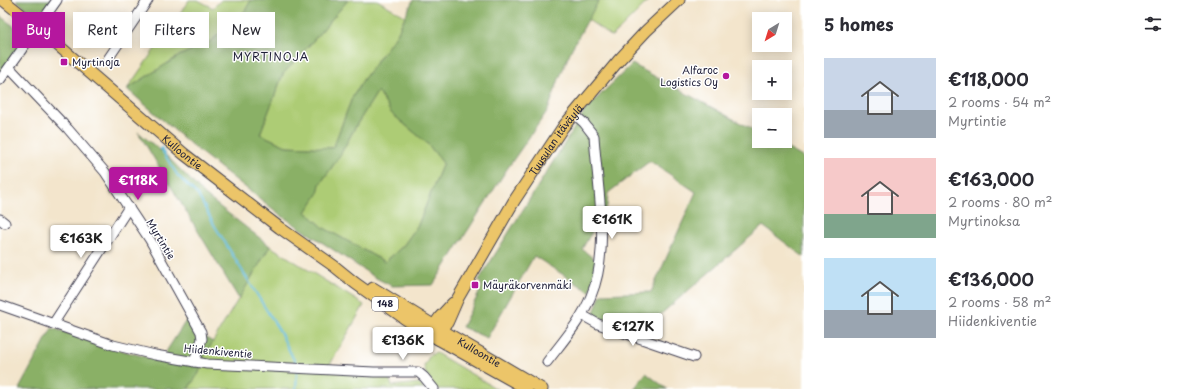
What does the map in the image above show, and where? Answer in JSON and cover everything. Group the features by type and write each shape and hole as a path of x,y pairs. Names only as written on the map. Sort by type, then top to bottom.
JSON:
{"main road":[{"name":"148","path":"3,0 18,12"},
{"name":"Tuusulan itäväylä","path":"436,332 458,298 514,201 563,127 619,60 646,31 679,0"},
{"name":"Kulloontie","path":"61,48 184,154 280,228 334,266 358,278 436,332 527,389"},
{"name":"Kulloontie","path":"436,332 542,389"}],"street":[{"path":"49,12 58,0"},
{"path":"108,59 148,0"},
{"path":"0,80 24,48"},
{"name":"Myrtintie","path":"10,68 68,129 105,172 129,206 161,259 201,332 202,339 194,362"},
{"path":"547,362 582,315 597,280 602,234 594,136 584,123 574,114"},
{"path":"53,324 129,206"},
{"name":"Hiidenkiventie","path":"0,304 113,344 155,355 194,362 374,372 418,372 434,389"},
{"path":"582,315 598,324 694,357"}],"green space":[{"path":"16,0 57,0 46,12 31,12"},
{"path":"189,0 198,0 213,8 221,0 251,0 244,12 217,12 217,36 209,42 209,12 181,12"},
{"path":"251,0 348,0 283,74 260,134 286,146 333,148 352,98 363,80 397,34 413,0 599,0 571,50 548,110 507,169 433,285 392,286 376,278 282,216 195,148 127,89 179,56 196,48 209,48 209,42 217,36 217,48 275,48 275,12 244,12","holes":["378,91 391,113 427,143 443,163 418,225 403,246 385,262 324,228 306,212 318,194 320,184 339,157 357,124"]},
{"path":"348,0 377,0 405,16 397,34 363,80 352,98 333,148 286,146 260,134 283,74"},
{"path":"599,0 649,0 612,37 587,19"},
{"path":"0,16 12,25 12,48 20,48 0,75"},
{"path":"156,48 196,48 179,56 127,89"},
{"path":"632,64 752,129 752,148 786,148 804,158 804,257 763,226 639,333 593,315 601,294 651,292 696,192 650,161 608,193 607,206 582,249 599,263 590,292 534,256 487,338 462,327 482,287 479,280 586,109"},
{"path":"378,91 391,113 427,143 443,163 418,225 403,246 385,262 324,228 306,212 318,194 320,184 339,157 357,124"},
{"path":"138,132 166,155 206,196 270,246 239,299"},
{"path":"270,246 364,305 328,368 387,372 392,386 419,383 424,389 188,389 199,373 201,364 206,363 203,358"},
{"path":"189,316 199,334 213,342 203,358 199,373 188,389 19,389 52,328 160,361"},
{"path":"436,353 497,389 437,389 426,374 424,366 430,355"},
{"path":"646,373 667,389 634,389"}],"waterway":[{"path":"162,148 161,149 178,176 198,195 213,223 280,332 296,364"},
{"path":"296,389 297,371"}],"place":[{"name":"Myrtinoja","path":"64,62"},
{"name":"Alfaroc Logistics Oy","path":"726,76"},
{"name":"Mäyräkorvenmäki","path":"475,285"}],"district":[{"name":"MYRTINOJA","path":"271,57"}]}
